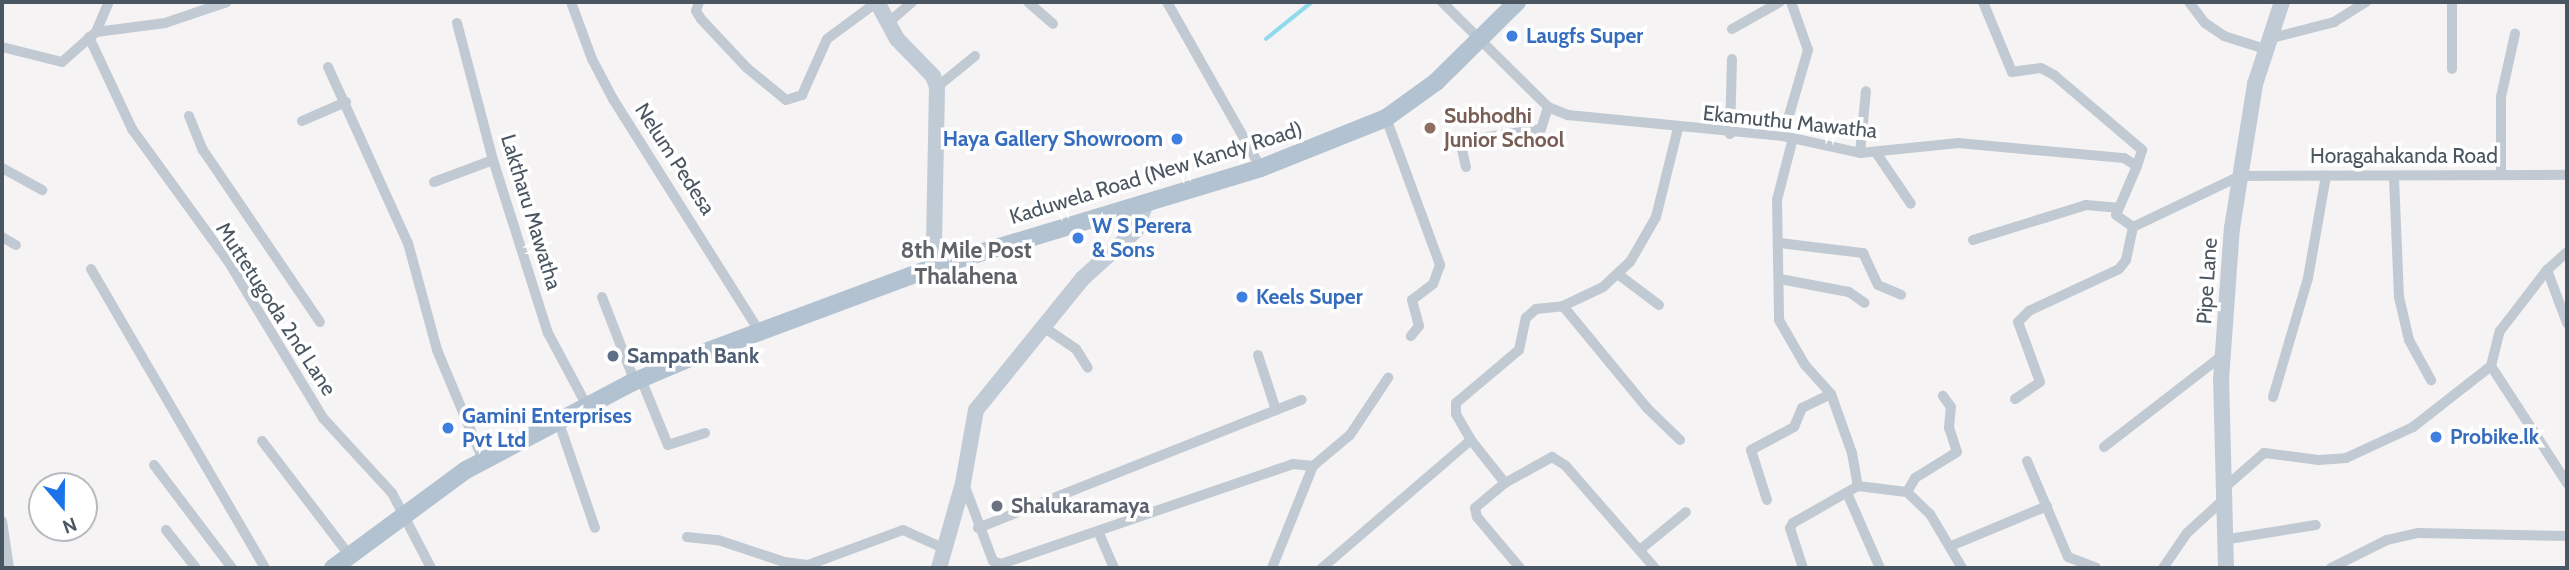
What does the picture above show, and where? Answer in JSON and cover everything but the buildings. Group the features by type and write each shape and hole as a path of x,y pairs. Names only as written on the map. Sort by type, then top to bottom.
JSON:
{"main road":[{"name":"Kaduwela Road (New Kandy Road)","path":"333,568 405,516 442,485 558,420 638,380 759,331 940,265 1261,168 1386,118 1436,82 1517,2"}],"street":[{"path":"2,47 62,62 92,35 109,2"},
{"name":"Nelum Pedesa","path":"571,2 592,59 613,99 759,331"},
{"path":"699,2 696,11 701,19 747,68 786,100 802,95 827,39 877,2 888,23 937,86 934,243 940,265"},
{"path":"888,23 912,2"},
{"path":"1028,2 1053,24"},
{"path":"1167,2 1261,168"},
{"name":"Ekamuthu Mawatha","path":"1442,2 1479,42 1548,107 1568,115 1730,134 1788,137 1860,153 1878,154 1919,144 1958,143 2124,158 2137,166"},
{"path":"1732,29 1780,2"},
{"path":"1790,2 1808,50 1777,200 1780,243 1779,320 1805,365 1831,394 1852,453 1858,486"},
{"path":"1983,2 2012,72 2041,68 2054,75 2142,150 2118,208 2118,218 2133,227"},
{"path":"2189,2 2205,23 2224,36 2266,44 2334,22 2366,2"},
{"name":"Pipe Lane","path":"2226,568 2221,496 2223,355 2240,176 2266,44 2282,2"},
{"path":"2452,2 2452,69"},
{"path":"92,35 165,23 222,3"},
{"name":"Laktharu Mawatha","path":"457,23 493,159 548,332 587,406"},
{"path":"2501,175 2501,97 2515,34"},
{"name":"Muttetugoda 2nd Lane","path":"92,35 132,130 160,173 228,261 323,418 388,488 431,568"},
{"path":"937,86 975,56"},
{"path":"1730,134 1732,59"},
{"path":"328,67 408,243 437,350 484,460"},
{"path":"1860,153 1866,91"},
{"path":"302,121 346,102"},
{"path":"1466,167 1460,141 1541,129 1548,107"},
{"path":"189,116 204,150 320,322"},
{"path":"1386,118 1440,265 1433,284 1412,300 1419,326 1411,336"},
{"path":"1505,483 1471,440 1456,414 1459,398 1505,365 1519,350 1530,312 1563,306 1619,275 1656,218 1678,128"},
{"path":"1878,154 1911,204"},
{"path":"434,182 493,159"},
{"path":"2,168 42,190"},
{"name":"Horagahakanda Road","path":"2240,176 2394,178 2567,175"},
{"path":"2015,399 2040,382 2018,322 2029,312 2119,270 2133,227 2240,176"},
{"path":"2273,397 2308,278 2326,176"},
{"path":"2394,178 2399,297 2409,340 2431,380"},
{"path":"939,568 963,483 976,410 1082,279 1136,230 1145,205"},
{"path":"1973,240 2085,205 2118,208"},
{"path":"2,237 16,245"},
{"path":"1780,243 1863,253 1878,285 1901,295"},
{"path":"2163,568 2196,523 2264,453 2319,460 2346,458 2400,435 2491,366 2500,331 2547,271 2567,252"},
{"path":"91,269 265,568"},
{"path":"2547,271 2567,323"},
{"path":"1619,275 1659,305"},
{"path":"1780,279 1850,292 1865,303"},
{"path":"602,297 668,444 705,433"},
{"path":"1563,306 1647,408 1680,440"},
{"path":"1042,326 1076,349 1088,368"},
{"path":"1258,355 1276,410"},
{"path":"2104,447 2223,355"},
{"path":"2491,366 2567,483"},
{"path":"1272,568 1313,466 1350,435 1388,378"},
{"path":"1767,500 1751,450 1794,427 1802,408 1831,394"},
{"path":"1907,492 1915,478 1957,452 1949,428 1951,407 1943,396"},
{"path":"978,528 1302,400"},
{"path":"558,420 595,528"},
{"path":"262,440 350,556"},
{"path":"1322,568 1471,440"},
{"path":"1520,568 1474,513 1478,503 1505,483 1540,461 1557,458 1655,568"},
{"path":"2027,461 2068,557 2096,568"},
{"path":"963,483 994,565 1293,464 1313,466"},
{"path":"154,465 232,568"},
{"path":"1803,568 1790,528 1793,523 1858,486 1907,492 1922,504 1951,546 1962,568"},
{"path":"1847,494 1880,568"},
{"path":"1951,546 2048,506"},
{"path":"1641,550 1686,512"},
{"path":"2,521 9,568"},
{"path":"2223,540 2316,525"},
{"path":"166,530 196,568"},
{"path":"687,537 719,540 784,562 808,565 903,530 943,548"},
{"path":"1098,531 1114,568"},
{"path":"2331,568 2387,540 2418,533 2567,536"}],"waterway":[{"path":"1266,39 1312,2"}],"place":[{"name":"Laugfs Super","path":"1512,36"},
{"name":"Subhodhi Junior School","path":"1430,128"},
{"name":"Haya Gallery Showroom","path":"1177,139"},
{"name":"W S Perera & Sons","path":"1078,238"},
{"name":"Keels Super","path":"1242,297"},
{"name":"Sampath Bank","path":"613,356"},
{"name":"Gamini Enterprises Pvt Ltd","path":"448,428"},
{"name":"Probike.lk","path":"2436,437"},
{"name":"Shalukaramaya","path":"997,506"}],"district":[{"name":"8th Mile Post Thalahena","path":"966,263"}]}
